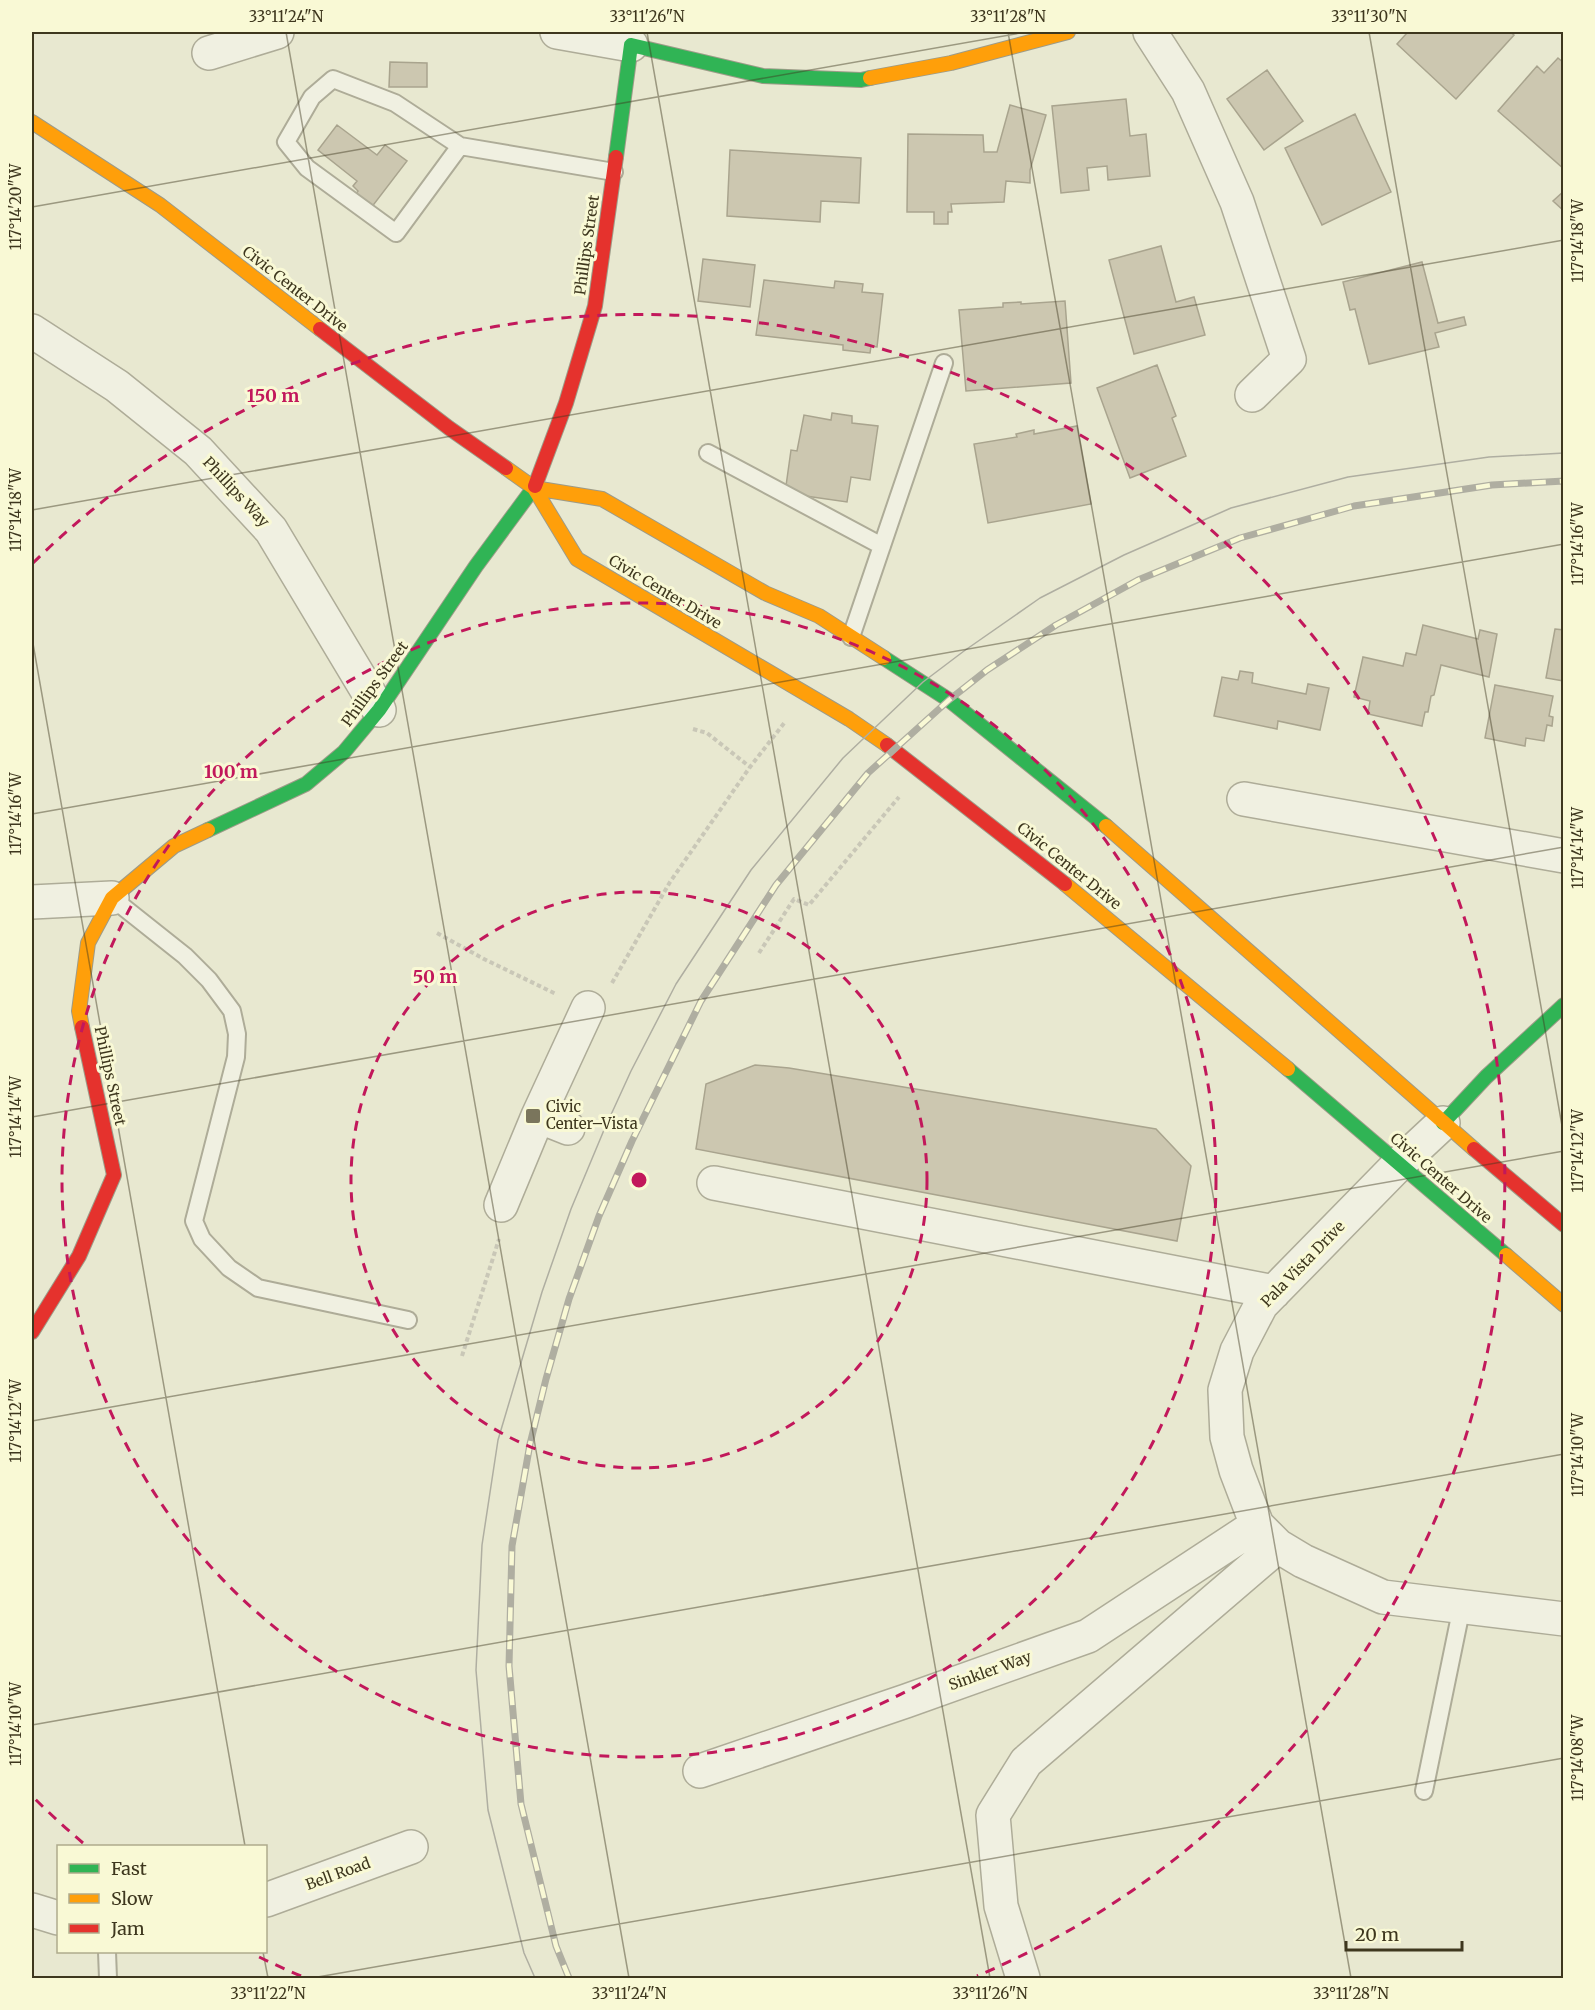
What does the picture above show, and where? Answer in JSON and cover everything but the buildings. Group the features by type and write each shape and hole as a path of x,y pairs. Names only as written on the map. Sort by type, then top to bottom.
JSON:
{"main road":[{"path":"631,45 763,76 861,80 951,63 1068,32"},
{"name":"Phillips Street","path":"32,1332 79,1256 114,1175 80,1011 88,943 112,898 174,846 306,784 344,752 379,710 476,566 534,488 566,403 595,306 631,45"},
{"name":"Civic Center Drive","path":"32,122 160,205 449,428 534,488 578,559 870,732 924,772 1131,937 1350,1120 1563,1305"},
{"name":"Civic Center Drive","path":"534,488 602,499 765,593 819,616 949,700 1122,838 1443,1123 1563,1225"},
{"name":"Pala Vista Drive","path":"1443,1123 1486,1077 1563,1005"}],"street":[{"path":"209,53 277,32"},
{"path":"557,32 631,45"},
{"path":"1150,32 1188,91 1237,202 1289,359 1252,395"},
{"name":"Phillips Way","path":"32,330 117,386 198,451 271,530 379,710"},
{"path":"1244,799 1563,856"},
{"path":"32,902 112,898"},
{"path":"501,1205 538,1116 588,1008"},
{"path":"538,1116 568,1128"},
{"name":"Pala Vista Drive","path":"1268,1536 1236,1470 1227,1437 1225,1390 1238,1351 1261,1305 1399,1164 1443,1123"},
{"path":"714,1183 1274,1292"},
{"path":"1016,1975 1001,1906 993,1815 1026,1762 1268,1536 1303,1561 1383,1597 1563,1619"},
{"name":"Sinkler Way","path":"700,1771 1088,1636 1268,1536"},
{"name":"Bell Road","path":"267,1900 411,1847"},
{"path":"32,1910 57,1918"}],"lane":[{"path":"460,146 396,233 307,168 286,142 312,97 333,79 395,103 460,146 614,172"},
{"path":"851,637 944,363"},
{"path":"708,453 882,546"},
{"path":"112,898 185,956 208,980 232,1011 237,1034 236,1057 194,1221 202,1239 229,1268 258,1288 408,1320"},
{"path":"1424,1791 1462,1606"},
{"path":"107,1953 108,1978"}],"path":[{"path":"437,933 538,986 588,1008 602,1001 670,882 750,767 807,694"},
{"path":"693,729 707,733 750,767"},
{"path":"759,953 794,898 809,904 900,796 924,772"},
{"path":"462,1356 504,1224 501,1205"}],"tram line":[{"path":"535,1978 524,1953 488,1810 476,1670 482,1545 498,1440 542,1292 571,1209 604,1130 631,1071 676,984 751,870 843,758 923,682 1040,598 1124,555 1231,508 1348,477 1489,457 1564,453"}],"railway":[{"path":"569,1978 556,1946 521,1804 509,1666 512,1546 530,1444 569,1299 599,1216 632,1141 701,1001 776,885 868,773 949,700 987,670 1056,625 1138,580 1240,538 1354,506 1492,485 1564,481"}],"traffic: fast":[{"path":"616,157 631,45 763,76 861,80 870,78"},
{"path":"208,830 306,784 344,752 379,710 476,566 535,486"},
{"path":"884,658 949,700 1106,826"},
{"path":"1443,1123 1486,1077 1564,1005"},
{"path":"1288,1069 1506,1255"}],"traffic: slow":[{"path":"870,78 951,63 1068,32"},
{"path":"32,122 160,205 320,329"},
{"path":"506,468 534,488 577,559 849,719 887,745"},
{"path":"534,488 602,499 765,593 819,616 884,658"},
{"path":"1106,826 1474,1149"},
{"path":"82,1027 79,1011 88,943 112,898 174,846 208,830"},
{"path":"1065,884 1288,1069"},
{"path":"1506,1255 1564,1305"}],"traffic: jam":[{"path":"535,486 566,403 595,306 616,157"},
{"path":"320,329 449,428 506,468"},
{"path":"887,745 1065,884"},
{"path":"32,1332 79,1256 114,1175 82,1027"},
{"path":"1474,1149 1564,1225"}],"place":[{"name":"Civic Center–Vista","path":"533,1116"}]}
